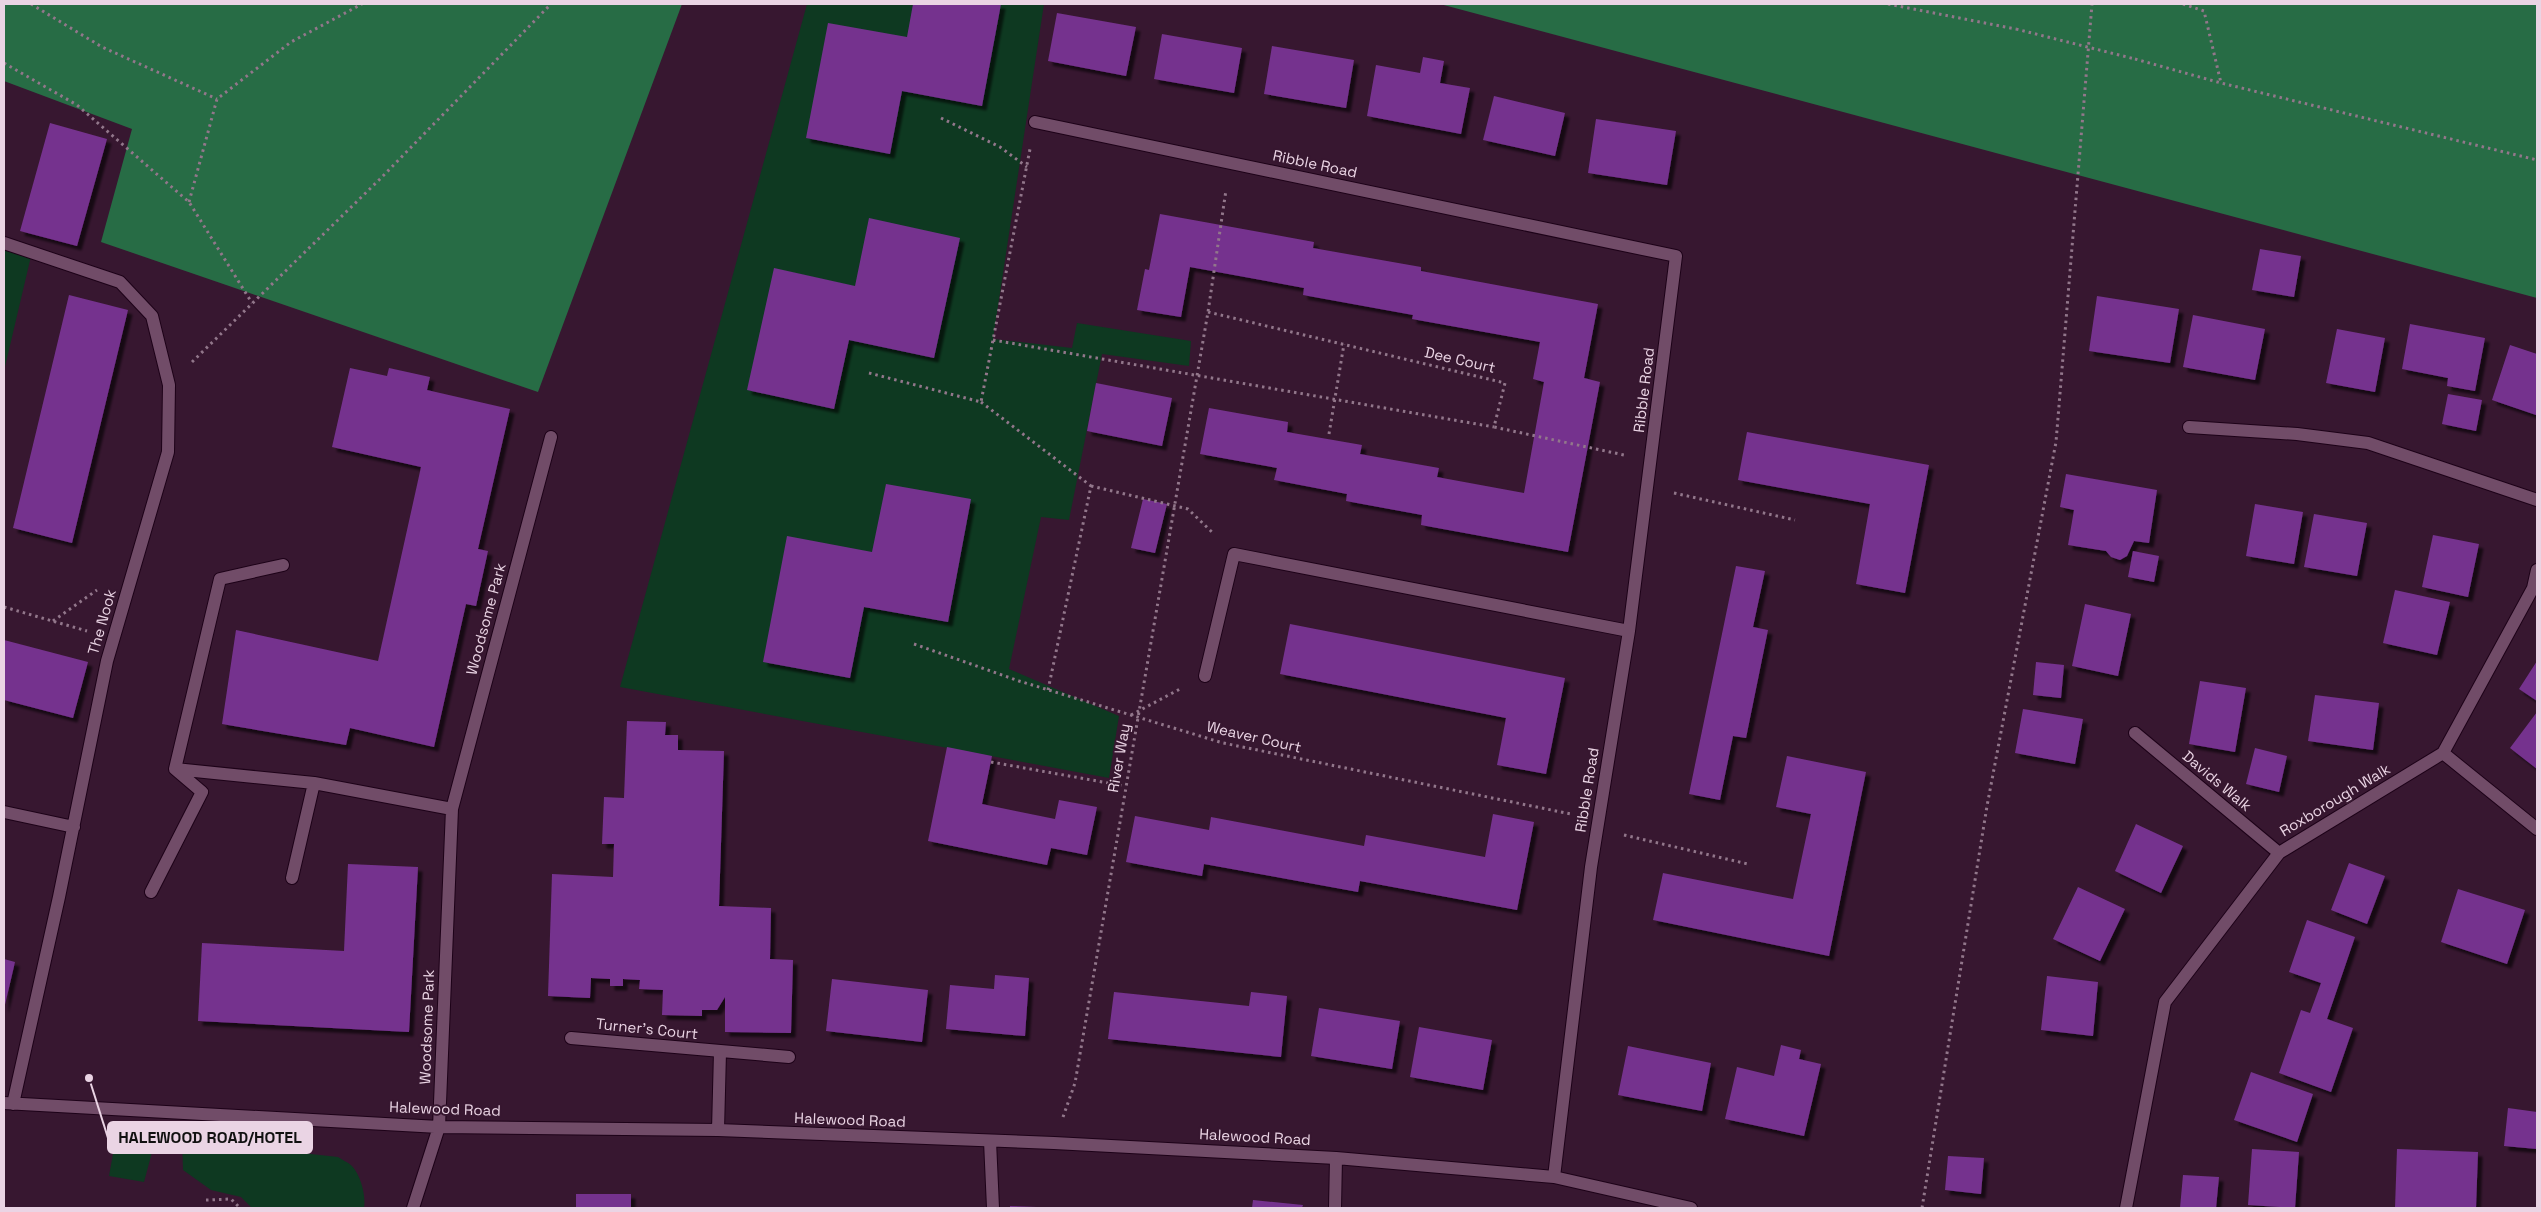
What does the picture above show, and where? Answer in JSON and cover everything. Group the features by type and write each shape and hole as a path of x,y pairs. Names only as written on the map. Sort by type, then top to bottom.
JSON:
{"street":[{"name":"Ribble Road","path":"1035,122 1676,256 1652,461 1629,631 1598,824 1554,1177"},
{"name":"The Nook","path":"4,243 120,282 152,316 169,385 168,452 107,661 74,828 8,1103"},
{"path":"2189,427 2297,434 2368,443 2537,500"},
{"name":"Woodsome Park","path":"414,1208 439,1127 452,809 551,437"},
{"path":"1205,676 1234,554 1629,631"},
{"path":"175,768 220,579 283,565"},
{"path":"2537,570 2533,588 2443,753 2537,828"},
{"name":"Davids Walk","path":"2135,733 2279,853"},
{"name":"Roxborough Walk","path":"2126,1208 2165,1002 2279,853 2443,753"},
{"path":"175,768 314,783 452,809"},
{"path":"151,892 202,792 175,768"},
{"path":"292,878 314,783"},
{"path":"4,812 74,828"},
{"name":"Turner's Court","path":"571,1038 789,1057"},
{"path":"718,1130 720,1052"},
{"name":"Halewood Road","path":"8,1103 439,1127 718,1130 1054,1143 1336,1158 1554,1177 1691,1208"},
{"path":"990,1141 993,1208"},
{"path":"1335,1208 1336,1158"}],"path":[{"path":"31,4 102,47 217,100"},
{"path":"189,202 217,100 291,42 362,4"},
{"path":"169,385 380,179 551,4"},
{"path":"1888,4 2016,29 2221,83 2537,160"},
{"path":"1922,1208 1987,806 2056,442 2092,4"},
{"path":"2183,4 2204,11 2221,83"},
{"path":"4,63 77,105 189,202 252,303"},
{"path":"941,118 1000,147 1027,167"},
{"path":"982,402 1035,122"},
{"name":"River Way","path":"1054,1143 1074,1083 1208,312 1230,162"},
{"name":"Dee Court","path":"1208,312 1505,383 1494,427"},
{"path":"993,340 1494,427 1652,461"},
{"path":"1329,434 1344,344"},
{"path":"868,374 982,402 1091,486 1188,509 1234,554"},
{"path":"1048,690 1091,486"},
{"path":"1647,487 1795,520"},
{"path":"53,621 136,564"},
{"path":"4,607 114,639"},
{"name":"Weaver Court","path":"914,644 1048,690 1223,744 1598,824 1748,864"},
{"path":"1131,715 1205,676"},
{"path":"991,762 1125,786"},
{"path":"206,1200 232,1199 240,1208"}],"green space":[{"path":"4,4 682,4 538,392 101,242 132,129 4,81"},
{"path":"807,4 1044,4 993,339 1072,348 1077,323 1191,341 1189,366 1102,354 1069,520 1041,517 1009,669 1119,716 1109,778 620,687"},
{"path":"1440,4 2537,4 2537,298"},
{"path":"4,246 32,252 4,371"},
{"path":"116,1137 154,1145 144,1182 109,1176"},
{"path":"182,1140 338,1157 349,1163 358,1175 363,1192 364,1208 252,1208 241,1197 211,1190 183,1170"}],"building":[{"path":"913,4 1001,4 982,106 902,91 890,154 806,138 828,23 907,37"},
{"path":"1057,13 1136,27 1126,76 1048,61"},
{"path":"1162,34 1242,48 1234,93 1154,79"},
{"path":"1272,46 1354,60 1346,108 1264,94"},
{"path":"1423,57 1444,61 1440,83 1470,88 1461,134 1367,116 1376,65 1420,73"},
{"path":"1494,96 1565,113 1555,156 1483,140"},
{"path":"1596,119 1676,131 1667,185 1588,173"},
{"path":"50,123 107,139 77,246 20,231"},
{"path":"1160,214 1314,242 1313,248 1421,267 1421,271 1598,304 1584,378 1600,382 1568,552 1421,525 1422,515 1346,501 1347,494 1274,480 1277,468 1200,454 1209,408 1288,422 1287,432 1362,445 1360,454 1439,468 1437,477 1524,493 1544,382 1533,379 1540,342 1412,319 1413,315 1303,295 1304,288 1190,267 1181,317 1137,310 1145,269 1149,270"},
{"path":"869,218 960,238 934,358 849,340 834,409 747,390 774,268 855,286"},
{"path":"2260,249 2301,256 2294,297 2252,290"},
{"path":"69,295 128,310 72,543 13,528"},
{"path":"2097,296 2179,309 2170,363 2089,351"},
{"path":"2193,315 2265,329 2255,380 2183,367"},
{"path":"2410,324 2485,338 2475,391 2447,386 2448,378 2402,369"},
{"path":"2337,329 2385,338 2375,392 2326,383"},
{"path":"2510,345 2537,354 2536,415 2492,400"},
{"path":"350,368 387,376 389,368 430,377 427,390 510,409 478,549 488,551 476,606 466,604 434,747 350,728 346,745 222,724 236,630 378,661 421,467 332,447"},
{"path":"1096,383 1172,398 1162,446 1087,431"},
{"path":"2448,394 2482,400 2476,431 2442,424"},
{"path":"1747,432 1929,465 1905,593 1856,584 1870,504 1738,480"},
{"path":"2066,474 2157,490 2149,543 2134,541 2127,556 2120,560 2111,557 2106,551 2068,545 2074,510 2060,507"},
{"path":"886,484 971,499 948,622 864,607 850,678 763,662 787,536 872,552"},
{"path":"1143,499 1167,504 1155,553 1131,548"},
{"path":"2255,504 2303,512 2294,564 2246,556"},
{"path":"2314,514 2367,523 2357,576 2304,567"},
{"path":"2433,535 2479,544 2468,597 2422,587"},
{"path":"2133,551 2159,556 2154,582 2128,577"},
{"path":"1736,566 1765,571 1753,627 1768,630 1746,738 1733,736 1720,800 1689,794"},
{"path":"2395,590 2450,602 2437,655 2383,643"},
{"path":"2085,604 2131,614 2118,676 2072,666"},
{"path":"1290,624 1565,678 1546,774 1497,765 1506,718 1280,674"},
{"path":"4,640 88,662 73,718 4,700"},
{"path":"2537,661 2537,701 2519,689"},
{"path":"2036,662 2064,665 2061,698 2033,695"},
{"path":"2200,681 2246,688 2235,752 2189,744"},
{"path":"2315,695 2379,703 2373,750 2308,741"},
{"path":"2023,709 2083,719 2075,764 2015,753"},
{"path":"2537,712 2537,769 2510,748"},
{"path":"627,721 666,722 665,735 678,735 678,750 724,751 719,906 771,908 770,959 793,960 791,1033 725,1032 725,997 717,1010 702,1010 702,1016 662,1015 663,990 639,989 640,980 623,979 623,986 610,986 610,979 591,978 590,998 548,996 552,874 613,877 614,844 602,844 604,797 624,798"},
{"path":"947,747 992,756 982,804 1055,819 1059,800 1097,807 1087,855 1051,848 1047,865 928,841"},
{"path":"2255,748 2287,756 2279,792 2246,784"},
{"path":"1787,756 1866,772 1829,956 1653,920 1663,873 1793,899 1811,814 1776,807"},
{"path":"1493,814 1534,822 1517,910 1360,881 1358,892 1204,864 1202,876 1126,862 1135,816 1209,830 1211,817 1364,846 1366,835 1485,857"},
{"path":"2136,824 2183,846 2161,893 2115,871"},
{"path":"2349,863 2385,876 2367,924 2331,910"},
{"path":"348,864 418,867 409,1032 198,1021 202,943 344,951"},
{"path":"2078,887 2125,909 2100,961 2053,939"},
{"path":"2458,889 2525,910 2507,964 2441,942"},
{"path":"2307,920 2355,937 2327,1019 2353,1028 2331,1092 2279,1073 2301,1010 2310,1013 2321,983 2289,972"},
{"path":"4,959 15,962 4,1009"},
{"path":"995,975 1029,978 1025,1036 946,1029 950,985 994,989"},
{"path":"2047,976 2098,982 2093,1036 2041,1030"},
{"path":"832,979 928,990 922,1042 826,1031"},
{"path":"1114,992 1249,1006 1251,992 1287,996 1281,1057 1108,1039"},
{"path":"1319,1008 1400,1021 1392,1069 1311,1056"},
{"path":"1419,1027 1492,1040 1483,1090 1410,1077"},
{"path":"1781,1045 1801,1050 1799,1059 1821,1064 1804,1136 1725,1119 1737,1067 1774,1076"},
{"path":"1628,1046 1711,1063 1702,1111 1618,1095"},
{"path":"2251,1072 2313,1094 2297,1142 2234,1120"},
{"path":"2508,1108 2537,1112 2537,1149 2504,1146"},
{"path":"2252,1149 2299,1152 2295,1208 2248,1205"},
{"path":"2397,1149 2478,1152 2476,1208 2395,1208"},
{"path":"1948,1156 1984,1158 1981,1194 1945,1190"},
{"path":"2183,1175 2219,1177 2216,1208 2180,1208"},
{"path":"576,1194 631,1194 631,1208 576,1208"},
{"path":"1253,1200 1303,1205 1302,1208 1252,1208"},
{"path":"1010,1206 1037,1207 1037,1208 1010,1208"}],"place":[{"name":"HALEWOOD ROAD/HOTEL","path":"89,1078"}]}
